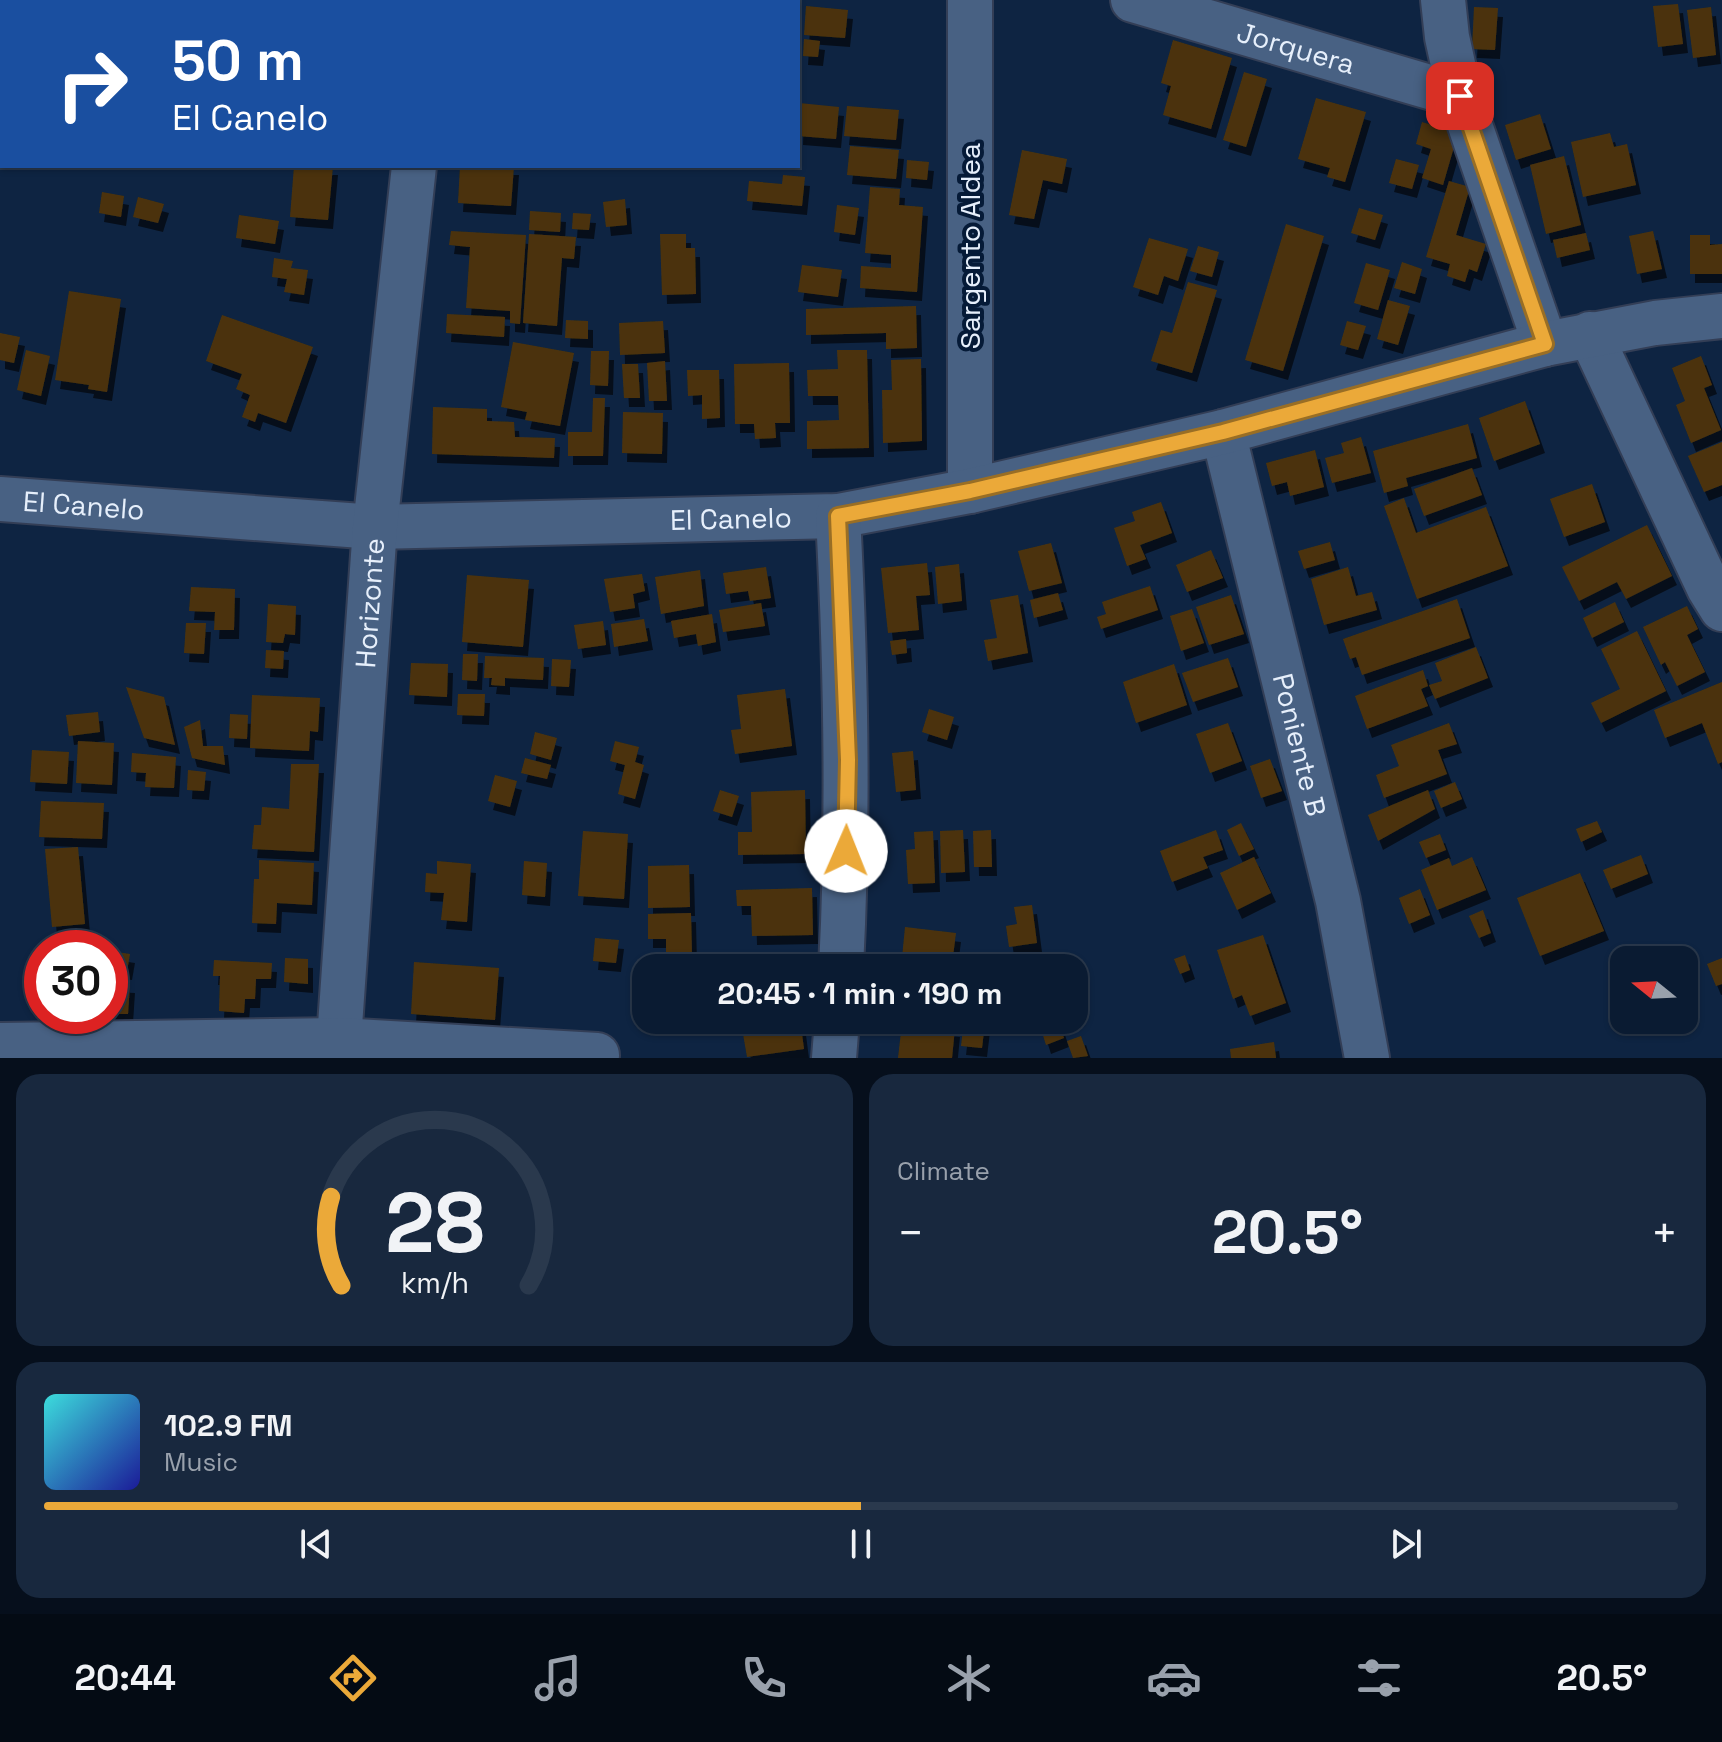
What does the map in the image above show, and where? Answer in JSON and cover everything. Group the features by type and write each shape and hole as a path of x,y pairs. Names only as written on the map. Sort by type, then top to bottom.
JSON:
{"street":[{"name":"Jorquera","path":"1133,0 1460,96"},
{"path":"1443,0 1447,37 1460,96 1545,344"},
{"name":"Sargento Aldea","path":"968,1 970,491"},
{"name":"Horizonte","path":"339,1040 375,527 414,168"},
{"name":"El Canelo","path":"2,508 375,527 838,516 970,491 1223,432 1545,344 1590,334 1722,316"},
{"path":"1590,334 1709,588 1722,609"},
{"name":"Poniente B","path":"1223,432 1338,901 1367,1058"},
{"path":"838,516 848,760 842,954"},
{"path":"834,1058 836,1034"},
{"path":"0,1045 339,1040 597,1055"}],"building":[{"path":"1678,4 1683,44 1658,47 1653,6"},
{"path":"806,6 848,10 845,38 804,35"},
{"path":"1474,7 1498,8 1495,50 1472,49"},
{"path":"1711,7 1716,55 1693,58 1687,10"},
{"path":"804,39 820,41 818,57 803,56"},
{"path":"1173,40 1232,58 1211,129 1163,115 1171,86 1161,83"},
{"path":"1244,72 1267,79 1246,147 1223,140"},
{"path":"1316,98 1366,112 1345,182 1327,177 1330,168 1298,159"},
{"path":"800,103 839,107 836,139 800,136"},
{"path":"847,106 899,110 896,140 844,136"},
{"path":"1540,114 1551,149 1516,160 1505,125"},
{"path":"1422,122 1458,133 1443,185 1422,178 1431,149 1416,144"},
{"path":"1610,133 1614,147 1627,144 1636,185 1583,197 1571,142"},
{"path":"850,146 899,150 896,179 847,175"},
{"path":"1022,150 1067,159 1062,184 1043,180 1034,219 1009,215"},
{"path":"1564,156 1581,225 1546,234 1530,165"},
{"path":"1396,159 1419,165 1412,189 1389,183"},
{"path":"907,160 929,162 927,180 906,178"},
{"path":"294,168 333,168 328,220 290,217"},
{"path":"460,168 514,168 511,206 458,203"},
{"path":"783,175 805,177 802,206 747,201 749,181 782,184"},
{"path":"1449,181 1470,187 1456,235 1486,244 1477,272 1469,269 1465,282 1447,276 1450,264 1426,257"},
{"path":"870,187 900,189 899,205 923,207 917,292 860,288 861,266 891,268 891,255 865,253"},
{"path":"102,192 124,196 121,217 99,213"},
{"path":"138,197 164,204 158,223 133,217"},
{"path":"625,199 627,225 606,227 603,202"},
{"path":"837,205 859,208 855,235 834,232"},
{"path":"1359,208 1383,215 1375,240 1351,233"},
{"path":"530,211 561,213 560,232 529,230"},
{"path":"573,213 591,214 589,230 572,229"},
{"path":"239,215 279,221 275,244 236,238"},
{"path":"1286,224 1324,236 1283,371 1245,360"},
{"path":"451,231 526,235 520,324 510,323 510,311 466,308 470,247 449,245"},
{"path":"1653,231 1662,269 1637,274 1629,236"},
{"path":"1586,233 1590,250 1557,258 1553,240"},
{"path":"529,234 576,237 574,259 562,258 557,326 523,323"},
{"path":"660,234 686,234 686,248 695,248 696,294 662,295"},
{"path":"1690,235 1710,235 1710,245 1722,244 1722,274 1690,274"},
{"path":"1149,238 1188,249 1178,281 1164,276 1158,295 1133,287"},
{"path":"1198,246 1219,252 1212,277 1190,271"},
{"path":"274,258 293,261 291,268 308,270 304,295 284,292 287,279 272,277"},
{"path":"1402,262 1422,269 1415,294 1394,288"},
{"path":"1366,263 1390,270 1378,310 1354,303"},
{"path":"802,265 842,270 838,297 798,292"},
{"path":"1188,282 1217,290 1192,373 1151,361 1161,330 1172,333"},
{"path":"69,291 121,299 107,392 88,389 89,385 55,380"},
{"path":"1388,300 1410,306 1398,345 1377,339"},
{"path":"916,306 917,348 886,349 886,333 806,335 806,309"},
{"path":"447,314 505,317 504,337 446,333"},
{"path":"222,315 313,347 286,423 258,413 255,422 242,417 250,395 236,389 242,374 206,361"},
{"path":"566,320 588,321 588,339 565,338"},
{"path":"663,321 665,353 620,355 619,323"},
{"path":"1347,321 1366,326 1358,350 1340,345"},
{"path":"0,333 20,337 14,363 0,360"},
{"path":"513,342 574,353 560,426 525,420 527,412 501,407"},
{"path":"26,350 50,356 41,396 17,390"},
{"path":"837,350 867,350 869,448 807,449 807,421 839,420 838,396 808,396 807,370 838,369"},
{"path":"591,351 609,351 608,386 590,385"},
{"path":"1701,356 1712,385 1704,388 1721,430 1691,443 1676,405 1685,401 1672,368"},
{"path":"921,359 922,441 883,443 882,390 892,390 891,360"},
{"path":"665,361 667,401 649,401 647,363"},
{"path":"789,363 790,423 775,423 776,438 755,439 754,424 735,424 734,364"},
{"path":"622,364 638,364 640,398 624,398"},
{"path":"687,370 719,370 720,418 702,419 702,395 688,396"},
{"path":"593,398 605,398 603,456 568,456 568,432 592,432"},
{"path":"1525,401 1540,444 1494,461 1479,418"},
{"path":"433,407 487,409 487,421 514,422 515,437 555,438 554,458 432,454"},
{"path":"623,412 663,413 662,454 622,453"},
{"path":"1468,424 1477,458 1406,478 1408,486 1384,493 1373,451"},
{"path":"1361,437 1371,473 1332,483 1325,458 1344,453 1341,443"},
{"path":"1722,442 1722,485 1704,492 1688,456"},
{"path":"1315,450 1324,487 1290,496 1287,482 1272,486 1266,463"},
{"path":"1472,468 1482,495 1424,516 1414,489"},
{"path":"1592,484 1605,522 1564,537 1550,499"},
{"path":"1404,498 1416,533 1486,507 1508,566 1417,599 1384,506"},
{"path":"1161,502 1172,533 1140,545 1146,559 1127,566 1114,528 1135,521 1132,512"},
{"path":"1647,525 1672,576 1626,599 1617,582 1579,601 1562,567"},
{"path":"1330,542 1335,560 1304,569 1298,551"},
{"path":"1051,543 1062,583 1029,591 1018,551"},
{"path":"1211,550 1223,578 1187,592 1176,565"},
{"path":"927,563 930,595 916,596 919,630 888,633 881,568"},
{"path":"959,564 962,601 938,604 935,567"},
{"path":"766,567 771,598 750,601 748,591 726,594 723,573"},
{"path":"1348,567 1356,596 1372,592 1377,610 1324,625 1311,579"},
{"path":"700,570 704,606 661,614 655,577"},
{"path":"642,574 645,591 633,594 635,608 610,612 604,579"},
{"path":"467,575 529,580 523,647 462,642"},
{"path":"1150,586 1158,610 1101,629 1097,617 1106,614 1102,602"},
{"path":"191,587 235,589 234,630 214,630 215,612 189,611"},
{"path":"1058,593 1063,610 1034,618 1030,600"},
{"path":"1018,595 1028,653 988,661 984,640 997,638 990,600"},
{"path":"1231,595 1244,634 1209,645 1196,607"},
{"path":"1457,599 1470,638 1362,675 1356,657 1350,659 1343,639"},
{"path":"1615,602 1624,622 1592,638 1583,618"},
{"path":"761,603 765,626 723,632 719,610"},
{"path":"268,604 296,606 295,635 285,634 283,643 266,642"},
{"path":"1687,606 1698,629 1687,635 1705,672 1677,686 1665,662 1661,665 1643,627"},
{"path":"1192,609 1204,643 1181,651 1170,616"},
{"path":"712,614 716,642 698,646 696,634 674,638 671,621"},
{"path":"644,619 648,641 614,647 611,624"},
{"path":"603,621 606,645 578,649 574,625"},
{"path":"186,623 206,623 204,654 184,653"},
{"path":"1637,631 1666,691 1601,723 1591,703 1620,689 1601,649"},
{"path":"906,639 907,653 892,655 890,641"},
{"path":"1476,647 1488,678 1435,699 1429,685 1442,681 1435,663"},
{"path":"266,650 284,651 283,669 265,668"},
{"path":"463,654 478,654 477,681 462,680"},
{"path":"485,656 544,658 543,680 505,678 505,686 491,685 492,678 484,678"},
{"path":"1228,658 1238,687 1193,702 1182,673"},
{"path":"552,659 571,660 569,687 551,686"},
{"path":"411,663 448,664 447,697 409,695"},
{"path":"1174,664 1187,705 1136,723 1123,682"},
{"path":"1423,670 1428,686 1421,689 1428,706 1367,729 1355,696"},
{"path":"1722,682 1722,762 1718,764 1702,723 1665,738 1654,710"},
{"path":"126,687 164,697 175,745 144,738"},
{"path":"785,689 792,746 735,754 731,730 741,729 737,695"},
{"path":"458,694 485,694 484,716 457,715"},
{"path":"252,695 320,698 318,732 310,731 309,751 250,748"},
{"path":"929,709 954,717 947,740 922,732"},
{"path":"98,712 100,732 69,736 66,715"},
{"path":"230,714 248,715 247,739 229,738"},
{"path":"200,720 203,746 223,746 225,765 192,758 184,727"},
{"path":"1228,723 1242,761 1210,773 1196,734"},
{"path":"1449,723 1457,744 1438,750 1447,774 1384,798 1376,775 1399,766 1391,745"},
{"path":"535,732 557,738 551,760 530,754"},
{"path":"78,741 114,743 112,785 76,783"},
{"path":"615,741 639,747 635,762 644,765 635,799 618,794 625,765 610,761"},
{"path":"32,750 69,752 67,784 30,782"},
{"path":"913,751 916,790 896,792 892,753"},
{"path":"132,753 176,757 174,788 145,787 146,773 131,772"},
{"path":"525,758 551,765 547,779 521,773"},
{"path":"1270,759 1282,791 1261,798 1250,766"},
{"path":"291,764 319,764 314,852 252,849 254,825 261,825 262,807 289,809"},
{"path":"188,770 206,772 204,791 187,790"},
{"path":"495,775 517,781 510,807 488,801"},
{"path":"1455,782 1462,799 1441,808 1434,791"},
{"path":"720,790 739,796 732,817 713,811"},
{"path":"805,790 806,854 738,855 738,832 752,832 751,792"},
{"path":"1428,790 1435,809 1378,841 1368,815"},
{"path":"41,801 104,803 102,839 39,837"},
{"path":"1597,821 1602,832 1581,842 1576,829"},
{"path":"1241,823 1254,849 1239,856 1227,830"},
{"path":"963,830 965,872 941,873 940,831"},
{"path":"991,830 992,867 974,867 973,831"},
{"path":"1216,830 1223,850 1203,857 1208,868 1172,882 1160,851"},
{"path":"583,831 628,834 624,899 578,896"},
{"path":"933,831 935,883 908,884 906,850 915,849 914,832"},
{"path":"1440,834 1446,850 1426,858 1419,842"},
{"path":"78,847 85,924 52,927 45,849"},
{"path":"1641,855 1648,874 1611,889 1603,870"},
{"path":"1254,857 1271,893 1237,910 1220,873"},
{"path":"1472,857 1486,890 1437,910 1421,870 1449,858 1452,866"},
{"path":"259,860 314,863 312,905 277,903 276,924 252,923 254,879 259,879"},
{"path":"437,861 471,864 467,922 441,920 444,893 425,892 426,873 437,874"},
{"path":"524,861 547,863 545,897 522,895"},
{"path":"689,865 690,907 648,908 648,866"},
{"path":"1580,873 1604,931 1540,956 1517,898"},
{"path":"812,888 813,935 752,936 751,906 737,906 736,890"},
{"path":"1420,889 1430,915 1409,924 1399,898"},
{"path":"1032,905 1037,943 1009,947 1006,926 1017,924 1014,907"},
{"path":"1483,910 1491,933 1479,938 1469,916"},
{"path":"691,913 692,954 666,954 666,939 648,939 648,914"},
{"path":"905,927 956,933 953,954 902,954"},
{"path":"1263,935 1286,1003 1250,1016 1242,995 1233,999 1217,950"},
{"path":"595,938 619,940 616,963 593,961"},
{"path":"1185,955 1190,970 1180,974 1174,959"},
{"path":"285,958 308,959 308,984 284,982"},
{"path":"1722,958 1722,984 1716,986 1707,964"},
{"path":"214,960 272,963 271,979 256,979 255,999 245,999 244,1013 219,1011 220,976 213,976"},
{"path":"414,962 499,968 495,1020 411,1014"},
{"path":"743,1034 802,1034 804,1049 747,1057"},
{"path":"901,1034 954,1034 952,1058 898,1058"},
{"path":"962,1034 984,1034 982,1048 961,1046"},
{"path":"1043,1034 1063,1034 1064,1038 1046,1045"},
{"path":"1081,1036 1088,1056 1073,1058 1067,1041"},
{"path":"1274,1042 1276,1058 1231,1058 1230,1049"}],"route":[{"path":"846,851 848,760 838,516 970,491 1223,432 1545,344 1460,96"}]}
